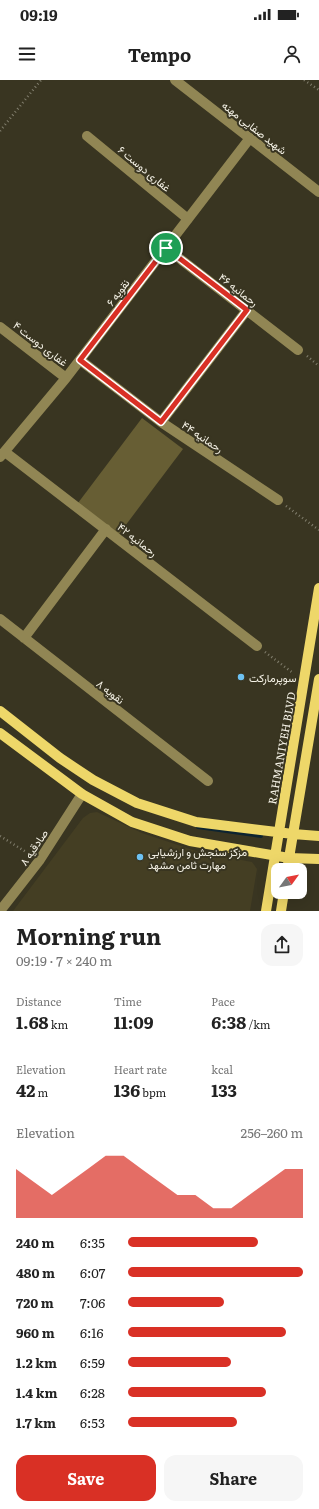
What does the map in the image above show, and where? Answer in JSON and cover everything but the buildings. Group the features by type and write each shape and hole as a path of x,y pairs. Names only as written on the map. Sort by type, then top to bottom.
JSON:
{"main road":[{"name":"RAHMANIYEH BLVD","path":"266,911 319,588"},
{"path":"288,863 319,679"},
{"path":"0,711 60,758 93,780 137,803 196,822 279,833 319,836"},
{"path":"0,733 82,794 132,822 190,840 274,856 319,859"},
{"path":"281,911 283,899"}],"street":[{"name":"شهید صفایی مهنه","path":"175,80 319,192"},
{"name":"غفاری دوست ۶","path":"87,136 188,219"},
{"name":"نقویه ۶","path":"2,455 66,378 250,138"},
{"name":"رحمانیه ۴۶","path":"166,248 298,350"},
{"path":"161,422 247,310"},
{"name":"غفاری دوست ۴","path":"0,327 66,378"},
{"name":"رحمانیه ۴۴","path":"80,360 161,422 278,500"},
{"name":"رحمانیه ۴۲","path":"2,455 106,529 257,646"},
{"path":"24,638 106,529"},
{"name":"نقویه ۸","path":"0,619 208,781"},
{"name":"صادقیه ۸","path":"0,911 39,861 82,794"}],"path":[{"path":"0,131 41,80"},
{"path":"304,80 319,90"},
{"path":"298,350 319,366"},
{"path":"278,500 319,530"},
{"path":"257,646 304,682"},
{"path":"0,836 39,861"}],"shaded area":[{"path":"142,418 183,449 119,534 78,503"},
{"name":"مزکز سنجش و ارزشیابی مهارت ثامن مشهد","path":"97,812 142,833 199,852 252,862 257,869 250,911 13,911 83,818 90,813"}],"waterway":[{"path":"198,827 261,836"}],"place":[{"name":"سوپرمارکت","path":"241,677"},
{"name":"مزکز سنجش و ارزشیابی مهارت ثامن مشهد","path":"140,857"}],"route":[{"path":"166,248 247,310 161,422 80,360 166,248"}]}
